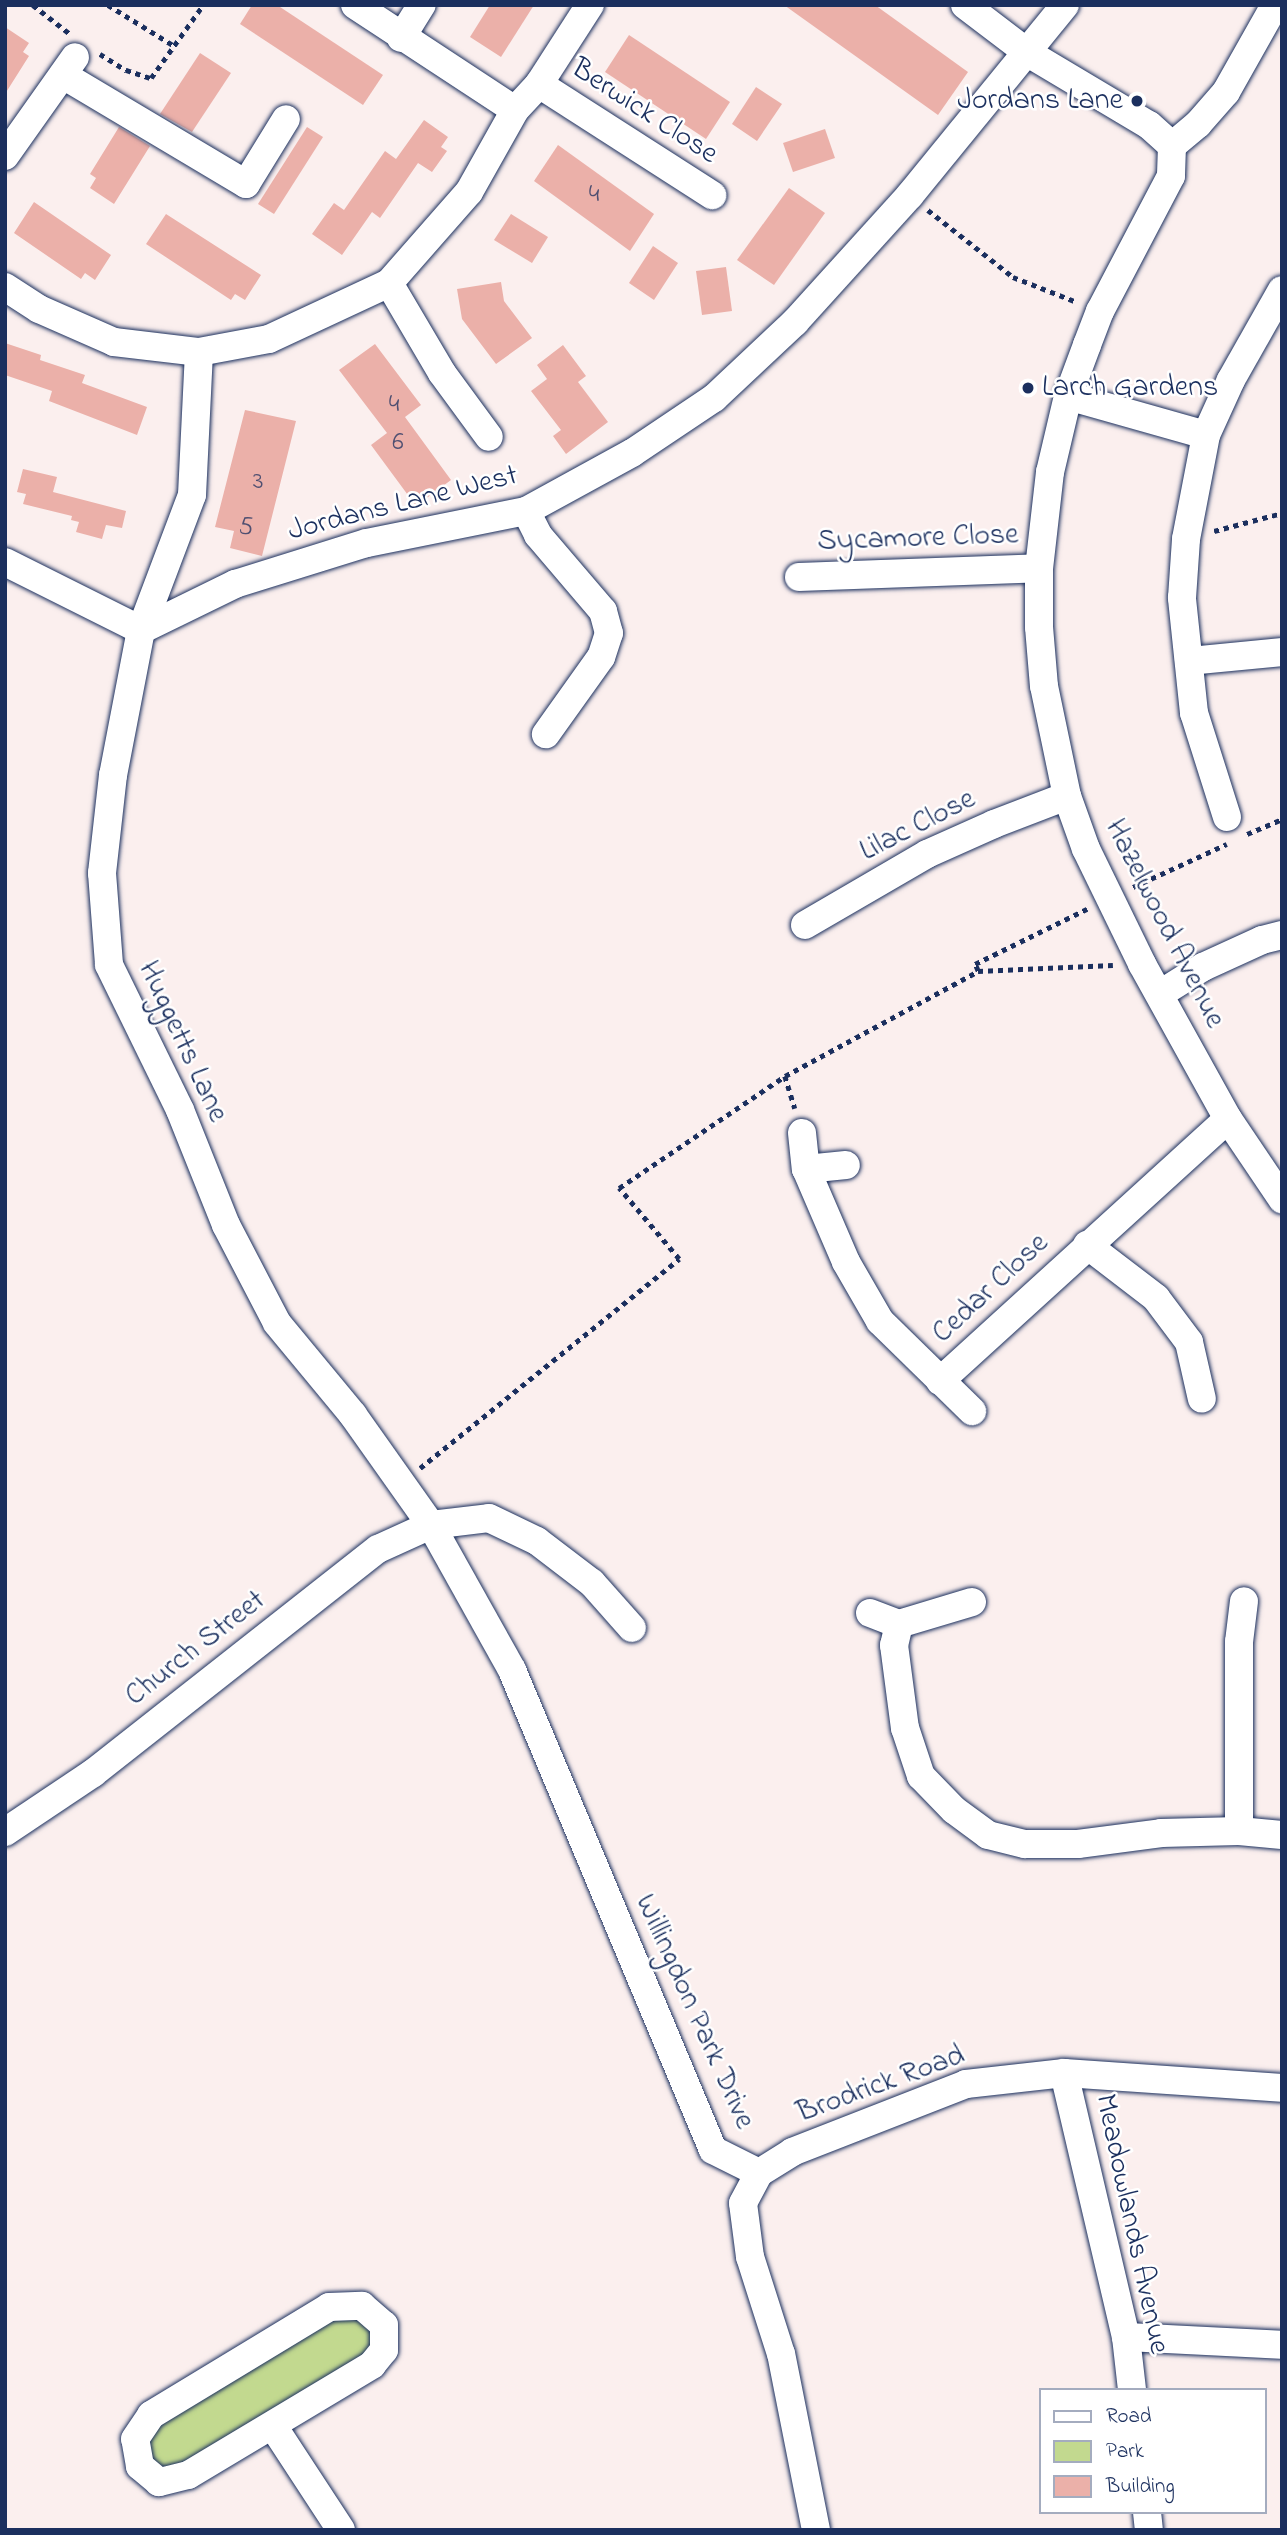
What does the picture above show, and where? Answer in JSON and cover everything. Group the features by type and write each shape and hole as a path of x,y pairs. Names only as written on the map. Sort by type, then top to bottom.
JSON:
{"street":[{"path":"355,5 401,38 515,110"},
{"path":"401,38 422,5"},
{"path":"5,287 39,309 114,342 199,352 270,339 389,283 469,192 515,110 539,84 590,5"},
{"path":"965,5 1028,53 1149,125 1172,146 1198,124 1226,92 1275,5"},
{"name":"Jordans Lane West","path":"141,630 235,584 367,543 526,511 632,453 714,398 795,322 910,195 1065,5"},
{"path":"5,156 76,55 246,184 286,119"},
{"name":"Berwick Close","path":"539,84 712,195"},
{"name":"Hazelwood Avenue","path":"1172,146 1171,176 1100,311 1068,396 1051,472 1039,568 1039,627 1044,686 1067,796 1108,898 1228,1119 1282,1199"},
{"path":"389,283 442,373 489,438"},
{"path":"1227,817 1194,713 1182,598 1186,539 1206,435 1231,380 1282,290"},
{"name":"Huggetts Lane","path":"199,352 192,495 141,630 113,775 102,873 109,965 180,1110 226,1225 277,1323 353,1415 431,1525"},
{"path":"1068,396 1206,435"},
{"path":"526,511 538,535 603,611 609,633 601,657 546,734"},
{"path":"5,562 141,630"},
{"name":"Sycamore Close","path":"799,577 1039,568"},
{"path":"1189,661 1282,652"},
{"name":"Lilac Close","path":"805,925 927,854 1067,796"},
{"path":"1160,994 1203,967 1262,940 1282,935"},
{"name":"Cedar Close","path":"940,1381 1228,1119"},
{"name":"Cedar Close","path":"802,1133 806,1169 846,1262 880,1321 972,1410"},
{"path":"806,1169 846,1165"},
{"name":"Cedar Close","path":"1087,1245 1156,1298 1189,1342 1202,1399"},
{"name":"Church Street","path":"5,1832 93,1773 378,1549 431,1525 489,1518 537,1541 592,1583 632,1629"},
{"name":"Willingdon Park Drive","path":"431,1525 512,1670 713,2150 759,2173"},
{"path":"1239,1831 1227,1639 1244,1601"},
{"path":"870,1613 899,1624 972,1602"},
{"path":"899,1624 894,1645 905,1728 921,1776 954,1810 988,1835 1025,1844 1078,1844 1161,1833 1239,1831 1282,1835"},
{"name":"Brodrick Road","path":"759,2173 792,2152 966,2084 1064,2073 1282,2088"},
{"name":"Meadowlands Avenue","path":"1064,2073 1126,2337 1132,2388"},
{"path":"759,2173 743,2203 750,2257 781,2354 816,2530"},
{"path":"362,2306 384,2325 384,2350 372,2365 273,2426 188,2474 159,2482 140,2466 135,2439 151,2415 329,2307 362,2306"},
{"path":"1126,2337 1282,2345"},
{"path":"273,2426 341,2530"}],"path":[{"path":"33,5 76,55 151,78 203,5"},
{"path":"108,5 173,45"},
{"path":"910,195 1013,277 1100,311"},
{"path":"1186,539 1282,513"},
{"path":"978,971 975,964 1108,898 1282,820"},
{"path":"401,1483 679,1259 620,1188 785,1076 978,971 1142,964"},
{"path":"785,1076 802,1133"}],"green space":[{"path":"362,2306 384,2350 188,2475 140,2466 151,2415 329,2307"}],"building":[{"path":"252,5 277,5 383,75 363,105 240,24"},
{"path":"490,5 534,5 501,57 470,37"},
{"path":"784,5 875,5 968,72 938,115"},
{"path":"5,27 29,43 23,52 29,56 5,94"},
{"path":"629,35 730,102 706,139 605,72"},
{"path":"200,53 231,73 192,132 160,114"},
{"path":"756,87 782,104 757,141 732,124"},
{"path":"424,120 448,137 441,147 447,151 432,172 418,163 380,218 372,212 342,255 312,234 334,203 344,210 385,151 396,159"},
{"path":"119,127 150,146 114,204 90,188 96,178 90,174"},
{"path":"307,127 323,137 274,214 258,204"},
{"path":"825,129 835,158 793,172 783,143"},
{"path":"558,145 654,214 630,251 534,181"},
{"path":"789,188 825,213 774,285 737,260"},
{"path":"34,202 111,255 95,280 85,273 81,279 14,233"},
{"path":"166,214 261,275 245,300 235,294 231,300 146,244"},
{"path":"511,214 548,237 532,263 494,240"},
{"path":"653,246 678,263 654,300 629,283"},
{"path":"726,267 732,311 702,315 696,271"},
{"path":"501,282 504,301 532,338 496,364 462,319 457,289"},
{"path":"5,343 41,355 40,360 85,375 82,383 147,407 137,435 49,401 52,391 5,375"},
{"path":"375,344 421,405 405,417 451,480 416,506 371,445 387,433 339,370"},
{"path":"563,345 586,376 578,382 608,422 566,454 553,436 561,430 531,391 547,379 537,365"},
{"path":"245,410 296,421 262,556 230,548 234,531 215,527"},
{"path":"23,469 57,477 53,492 126,511 122,528 106,525 102,539 76,532 79,522 71,520 72,516 23,504 26,494 17,492"}],"place":[{"name":"Jordans Lane","path":"1137,101"},
{"name":"Larch Gardens","path":"1028,388"}]}
